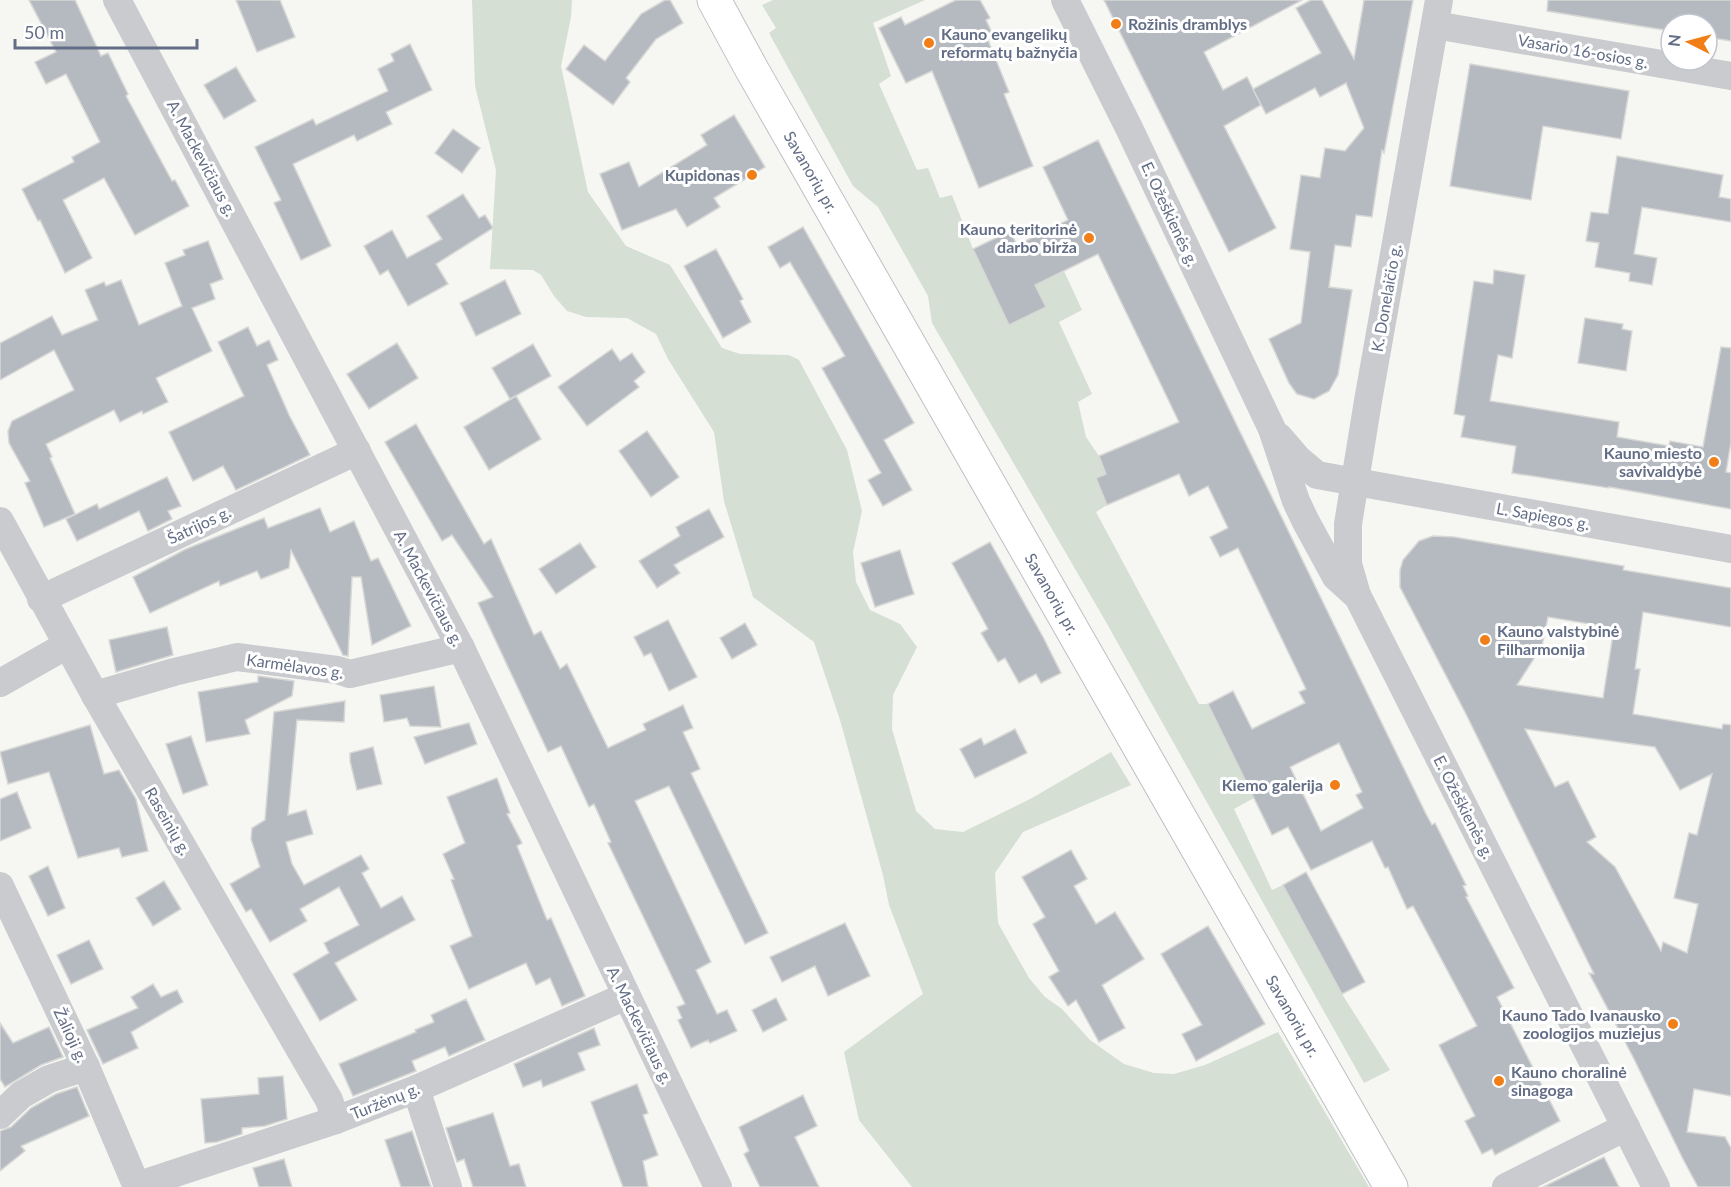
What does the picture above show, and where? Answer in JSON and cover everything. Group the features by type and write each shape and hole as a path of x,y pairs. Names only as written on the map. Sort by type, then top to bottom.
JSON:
{"main road":[{"name":"Savanorių pr.","path":"714,0 1391,1187"}],"street":[{"name":"A. Mackevičiaus g.","path":"117,0 461,648 718,1187"},
{"name":"E. Ožeškienės g.","path":"1065,0 1129,128 1272,429 1296,501 1306,522 1335,577 1358,597 1656,1187"},
{"name":"Vasario 16-osios g.","path":"1437,12 1731,76"},
{"name":"K. Donelaičio g.","path":"1358,597 1348,564 1348,524 1437,12"},
{"name":"E. Ožeškienės g.","path":"1272,429 1298,459 1317,475 1355,483"},
{"name":"Šatrijos g.","path":"41,598 357,451"},
{"name":"L. Sapiegos g.","path":"1355,483 1731,549"},
{"name":"Raseinių g.","path":"0,521 94,695 329,1100 336,1120"},
{"path":"0,682 67,645"},
{"name":"Karmėlavos g.","path":"94,695 237,657 337,670 350,674 461,648"},
{"name":"Žalioji g.","path":"0,886 86,1067 136,1187"},
{"name":"Turžėnų g.","path":"136,1187 336,1120 416,1089 626,996"},
{"path":"0,1114 21,1095 39,1084 86,1067"},
{"path":"416,1089 448,1187"},
{"path":"1506,1187 1626,1127"}],"shaded area":[{"path":"472,0 572,0 571,17 561,66 588,192 626,246 670,265 722,348 740,354 789,355 799,360 847,450 862,511 853,552 856,582 870,610 900,624 917,647 893,695 892,729 916,811 935,829 963,832 1032,798 1111,752 1131,785 1023,832 995,873 998,923 1029,978 1045,997 1062,1009 1090,1040 1124,1064 1154,1073 1174,1074 1205,1065 1278,1032 1369,1187 912,1187 859,1120 844,1052 923,994 889,905 883,875 840,720 814,642 753,597 724,501 714,432 668,359 656,334 627,318 586,317 567,311 541,275 533,270 490,269 496,170 475,86"},
{"path":"773,0 925,0 873,23 891,76 879,84 917,170 928,168 940,198 952,195 973,249 1009,325 1046,307 1035,285 1064,271 1082,310 1059,322 1092,394 1078,402 1086,437 1099,456 1106,474 1096,478 1107,505 1096,512 1199,704 1208,704 1254,798 1234,809 1272,890 1283,885 1342,994 1390,1070 1364,1083 1106,622 932,323 928,296 878,207 853,186 769,33 776,28 762,5"}],"building":[{"path":"29,0 75,0 101,56 108,53 128,94 126,96 172,181 175,180 189,206 135,235 104,178 63,200 92,258 65,273 40,220 38,221 22,189 74,162 72,157 100,142 66,74 46,84 35,62 56,52"},
{"path":"236,0 280,0 295,37 257,52"},
{"path":"665,0 670,0 683,23 656,39 626,78 630,82 613,105 566,69 584,45 605,61 641,14"},
{"path":"956,0 980,0 990,18 986,20 994,37 988,40 1009,92 1004,94 1033,166 979,188 932,71 906,83 879,28 901,17 905,25"},
{"path":"1104,0 1302,0 1204,52 1223,90 1247,77 1261,105 1224,126 1276,228 1229,252"},
{"path":"1311,0 1322,0 1354,59 1364,0 1413,0 1384,153 1382,150 1372,217 1356,215 1351,247 1335,245 1329,287 1352,290 1338,375 1329,391 1314,399 1297,394 1289,383 1269,339 1301,323 1310,252 1290,249 1301,175 1320,178 1325,148 1345,151 1364,128 1346,83 1320,97 1315,88 1266,114 1253,89 1321,53 1296,8"},
{"path":"1548,0 1731,0 1731,41 1719,39 1719,12 1659,12 1659,29 1547,11"},
{"path":"410,44 432,90 386,112 392,124 357,141 354,135 293,164 331,246 301,260 274,203 281,200 255,147 313,119 316,125 388,91 378,69 394,61 391,54"},
{"path":"1470,64 1629,91 1621,139 1543,126 1531,200 1450,186"},
{"path":"236,67 256,101 224,119 204,85"},
{"path":"734,115 765,167 714,198 720,207 687,227 676,209 622,230 600,174 629,162 639,187 707,145 701,135"},
{"path":"453,129 480,148 462,173 435,153"},
{"path":"1098,140 1426,814 1432,825 1435,823 1466,885 1463,886 1468,896 1466,897 1514,988 1497,997 1560,1121 1495,1155 1492,1149 1482,1154 1465,1121 1475,1116 1439,1045 1477,1026 1413,906 1407,909 1388,867 1385,868 1372,841 1311,870 1288,827 1272,835 1208,704 1233,691 1252,729 1305,703 1299,692 1306,689 1238,548 1220,557 1210,537 1228,528 1208,486 1189,496 1179,474 1107,505 1096,478 1106,474 1099,456 1179,422 1098,254 1035,285 1046,307 1009,325 973,249 1010,231 1017,245 1068,220 1043,167","holes":["1339,743 1362,792 1356,795 1363,808 1321,831 1290,767"]},
{"path":"1617,156 1723,175 1719,197 1731,199 1731,222 1642,207 1634,254 1657,258 1652,285 1629,281 1630,273 1595,267 1599,243 1586,241 1591,212 1608,214"},
{"path":"463,194 479,218 485,215 493,228 436,264 448,284 408,306 388,270 380,275 364,246 392,230 407,258 442,239 427,216"},
{"path":"803,227 914,423 884,440 912,490 883,506 868,480 881,473 822,368 845,356 790,262 780,268 768,247"},
{"path":"208,241 223,279 210,284 215,299 192,308 212,351 156,378 168,402 120,422 114,410 46,444 75,514 44,527 25,483 30,481 9,443 8,431 12,421 74,390 54,350 0,380 0,343 52,316 62,335 98,320 85,290 104,282 106,286 121,280 139,325 182,306 165,263 185,255 183,250"},
{"path":"716,249 743,299 740,301 751,322 723,338 684,266"},
{"path":"1494,270 1525,275 1512,358 1498,355 1490,401 1619,422 1617,437 1669,446 1670,441 1703,447 1721,347 1731,348 1731,442 1726,472 1731,473 1731,509 1609,487 1512,473 1516,446 1461,437 1465,416 1454,414 1474,281 1493,284"},
{"path":"505,280 521,314 476,336 460,303"},
{"path":"1585,318 1623,324 1622,329 1632,331 1626,371 1578,363"},
{"path":"248,327 257,346 269,340 278,360 267,365 310,455 236,490 223,466 193,481 169,432 244,396 218,342"},
{"path":"397,343 418,378 369,409 347,374"},
{"path":"533,344 551,376 510,399 492,368"},
{"path":"612,349 620,361 632,353 645,372 634,381 639,387 587,426 558,387"},
{"path":"516,396 541,439 489,470 464,427"},
{"path":"416,424 484,544 491,539 534,635 541,631 560,669 567,664 608,748 646,730 643,724 683,705 693,728 683,732 700,769 691,773 768,933 745,944 669,786 635,801 711,962 696,970 717,1014 727,1010 737,1031 710,1043 708,1040 691,1048 678,1020 682,1018 677,1007 685,1004 608,843 611,842 594,804 589,807 561,746 548,752 478,603 493,597 452,535 442,541 385,442"},
{"path":"647,431 679,477 651,497 619,451"},
{"path":"167,477 181,506 168,511 172,519 148,531 139,511 77,541 66,519 97,504 99,509"},
{"path":"320,508 330,532 354,521 371,561 378,558 411,626 372,645 361,577 352,577 348,656 343,655 291,550 289,568 261,579 257,571 220,586 219,581 150,613 133,577 186,549 264,518 268,528"},
{"path":"709,509 724,537 674,565 680,573 657,588 639,561 680,536 676,527"},
{"path":"1433,536 1454,537 1624,566 1623,570 1731,588 1731,627 1643,612 1635,669 1640,669 1633,714 1722,729 1723,724 1731,725 1731,1096 1694,1089 1687,1132 1725,1137 1731,1148 1731,1187 1698,1187 1589,973 1594,974 1466,714 1400,587 1400,570 1403,560 1419,541","holes":["1548,617 1614,628 1603,698 1517,685 1542,646","1525,729 1655,747 1680,790 1712,774 1697,835 1689,833 1674,898 1698,904 1687,953 1663,942 1661,951 1615,867 1587,842 1596,837 1568,781 1555,787"]},
{"path":"990,542 1061,673 1041,683 1036,674 1019,683 1005,658 998,662 981,633 988,629 952,563"},
{"path":"580,543 596,567 556,594 539,569"},
{"path":"900,550 914,594 875,607 861,563"},
{"path":"668,620 697,677 669,691 651,653 644,656 634,637"},
{"path":"745,623 757,645 732,659 720,638"},
{"path":"167,627 173,655 116,672 109,640"},
{"path":"258,676 294,681 292,696 245,720 250,734 206,742 198,692 258,682"},
{"path":"434,686 441,727 410,726 407,718 384,722 380,695"},
{"path":"345,701 344,722 297,720 288,815 306,810 313,834 286,842 292,864 304,885 361,855 369,869 362,873 381,908 402,896 415,920 335,963 357,1000 320,1021 293,974 329,953 324,943 359,925 339,887 300,909 307,921 270,942 251,909 246,912 230,884 260,867 251,839 252,828 265,820 274,712"},
{"path":"469,723 477,744 425,764 414,737"},
{"path":"90,725 104,774 119,770 136,799 148,851 122,857 119,848 78,858 49,772 8,784 0,752"},
{"path":"1015,729 1027,753 975,778 960,749 981,738 984,745"},
{"path":"191,736 208,785 183,794 166,744"},
{"path":"373,747 382,784 357,790 350,753"},
{"path":"497,778 510,813 507,814 522,843 517,846 547,920 551,918 585,996 562,1006 550,978 536,985 526,963 469,989 450,946 472,936 451,880 454,879 443,854 465,843 447,797"},
{"path":"17,792 31,828 0,841 0,799"},
{"path":"1071,850 1087,879 1074,886 1096,924 1115,912 1144,959 1102,985 1125,1028 1099,1042 1076,1000 1068,1006 1049,977 1059,971 1033,924 1045,917 1022,877"},
{"path":"48,866 65,908 48,916 29,876"},
{"path":"1306,872 1365,982 1342,994 1283,885"},
{"path":"164,881 181,909 153,926 136,898"},
{"path":"845,923 870,976 828,996 815,966 782,982 770,957"},
{"path":"1208,926 1265,1024 1196,1061 1182,1034 1202,1025 1161,954"},
{"path":"89,940 103,969 71,984 57,955"},
{"path":"153,984 161,997 177,990 183,1002 131,1032 138,1048 103,1064 87,1030 138,1008 131,997"},
{"path":"776,998 787,1020 763,1032 752,1010"},
{"path":"466,999 485,1040 449,1056 445,1047 412,1061 416,1071 353,1096 339,1064 416,1032 415,1030 434,1022 431,1015"},
{"path":"0,1023 13,1043 49,1027 63,1057 41,1065 5,1087 0,1079"},
{"path":"594,1028 600,1045 578,1053 585,1070 543,1087 541,1080 523,1087 514,1064"},
{"path":"283,1076 287,1119 265,1126 242,1128 242,1134 217,1142 205,1143 201,1099 259,1094 258,1078"},
{"path":"637,1084 648,1113 643,1115 658,1155 643,1161 648,1187 623,1187 591,1102"},
{"path":"77,1087 89,1116 21,1146 25,1151 0,1171 0,1131 11,1127 31,1108 56,1094"},
{"path":"803,1095 817,1126 795,1137 819,1187 760,1187 744,1154 749,1151 739,1127"},
{"path":"493,1113 510,1166 519,1164 526,1187 473,1187 464,1159 457,1162 446,1128"},
{"path":"412,1131 431,1187 401,1187 385,1140"},
{"path":"1604,1157 1619,1187 1543,1187"},
{"path":"284,1159 292,1187 259,1187 253,1168"}],"place":[{"name":"Rožinis dramblys","path":"1116,24"},
{"name":"Kauno evangelikų reformatų bažnyčia","path":"929,43"},
{"name":"Kupidonas","path":"752,175"},
{"name":"Kauno teritorinė darbo birža","path":"1089,238"},
{"name":"Kauno miesto savivaldybė","path":"1714,462"},
{"name":"Kauno valstybinė Filharmonija","path":"1485,640"},
{"name":"Kiemo galerija","path":"1335,785"},
{"name":"Kauno Tado Ivanausko zoologijos muziejus","path":"1673,1024"},
{"name":"Kauno choralinė sinagoga","path":"1499,1081"}]}
